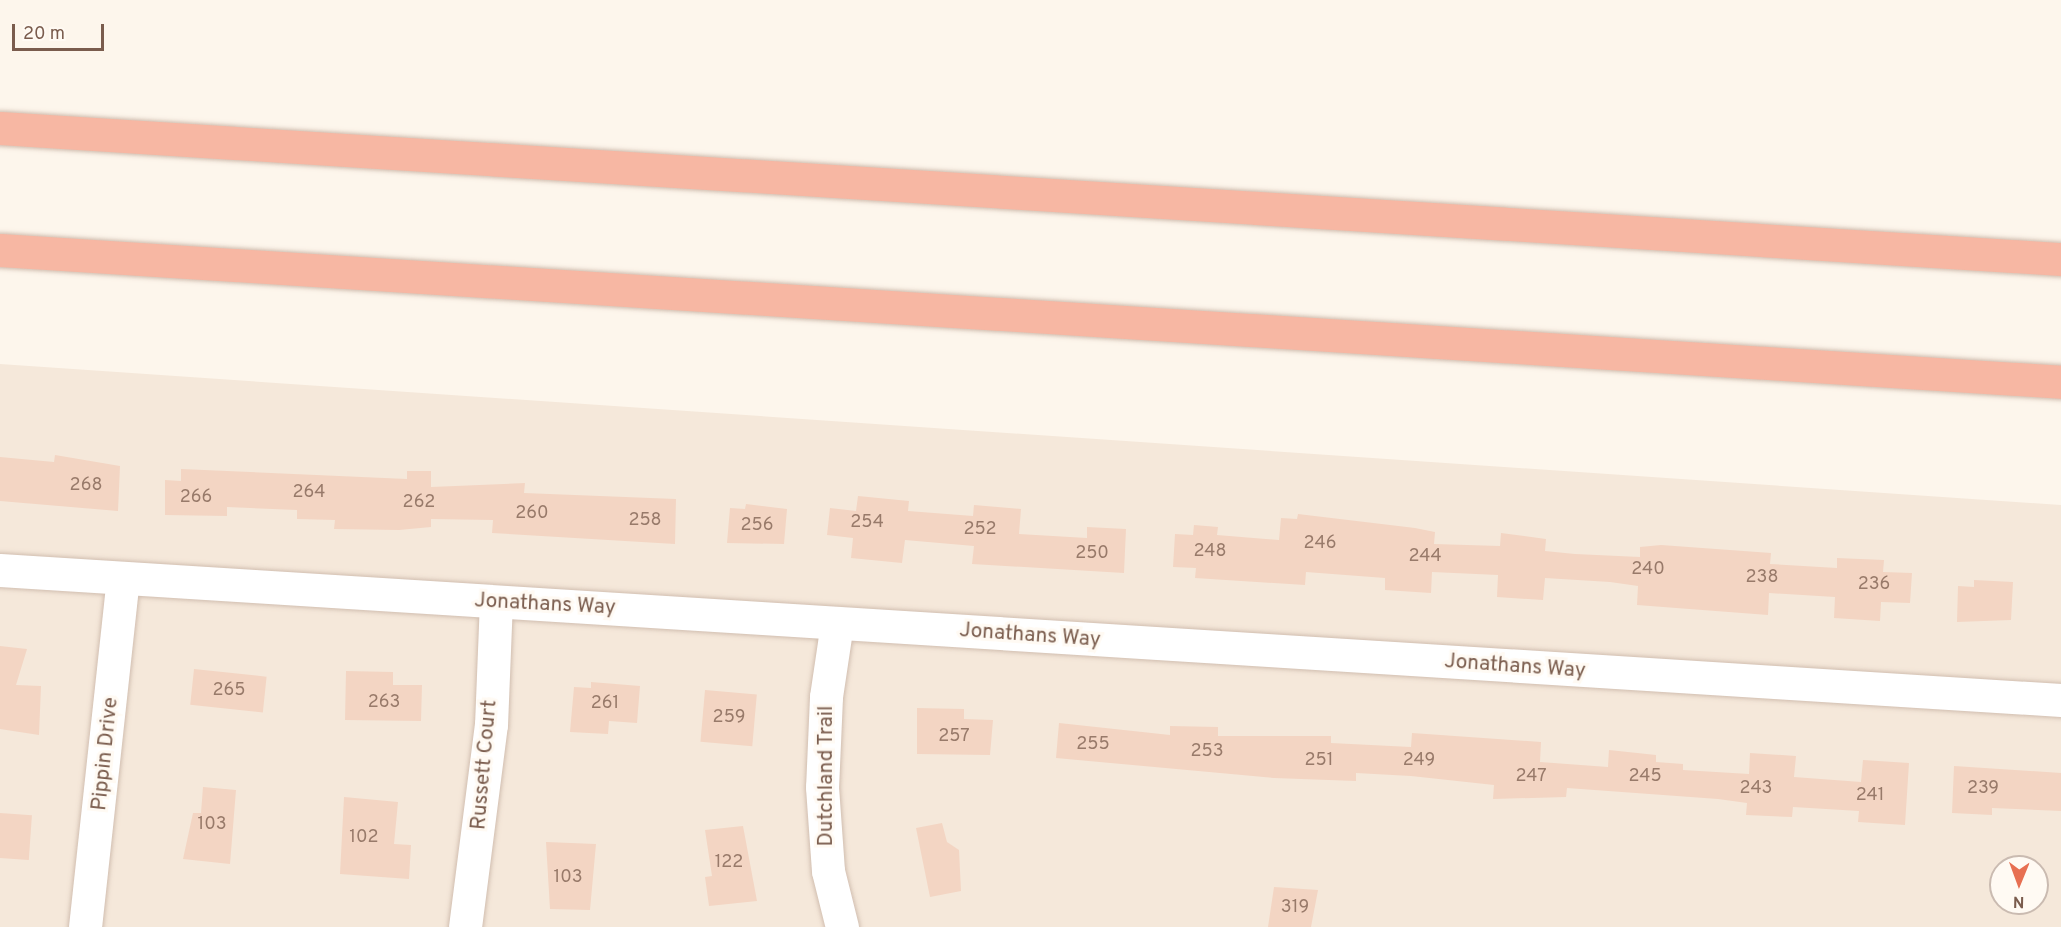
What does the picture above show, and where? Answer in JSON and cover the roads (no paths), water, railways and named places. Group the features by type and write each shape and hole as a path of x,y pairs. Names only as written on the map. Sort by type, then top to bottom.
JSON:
{"highway":[{"path":"0,128 2061,259"},
{"path":"0,250 2061,382"}],"street":[{"name":"Jonathans Way","path":"0,570 123,580 2061,700"},
{"name":"Pippin Drive","path":"85,927 123,580"},
{"name":"Russett Court","path":"465,927 491,725 496,602"},
{"name":"Dutchland Trail","path":"837,623 826,697 822,787 828,871 842,927"}]}
